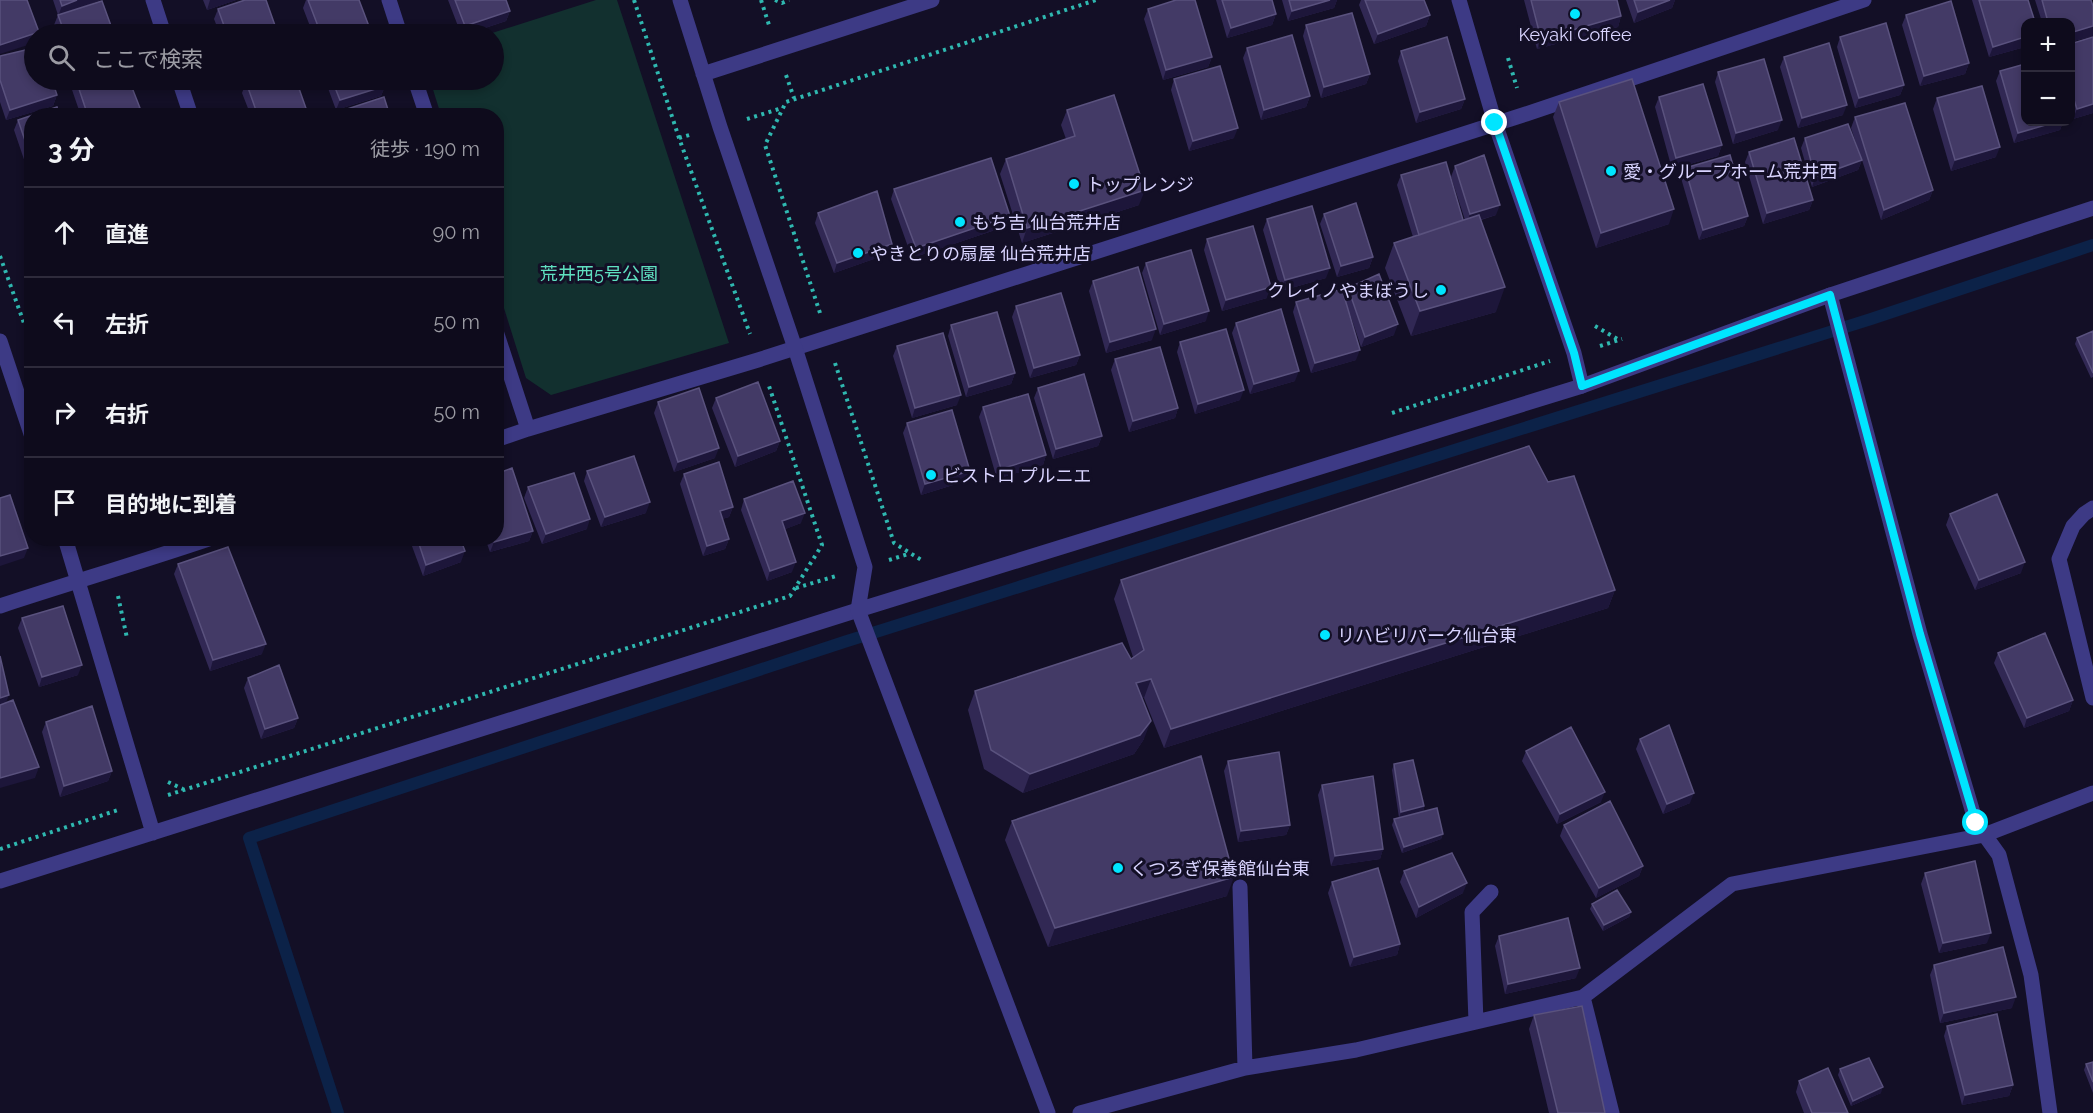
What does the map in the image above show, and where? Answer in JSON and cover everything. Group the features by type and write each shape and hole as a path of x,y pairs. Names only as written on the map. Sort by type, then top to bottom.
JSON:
{"street":[{"path":"153,0 161,24"},
{"path":"389,0 397,24"},
{"path":"680,0 866,567 860,613 1048,1113"},
{"path":"704,74 932,0"},
{"path":"1459,0 1495,123 1574,353 1582,386"},
{"path":"504,437 795,348 1495,123 1864,0"},
{"path":"182,90 188,108"},
{"path":"418,90 424,108"},
{"path":"0,881 1582,386 1830,295 2093,208"},
{"path":"1830,295 1920,634 1976,823 1999,855 2031,975 2050,1113"},
{"path":"0,341 24,413"},
{"path":"504,356 528,429"},
{"path":"2093,508 2073,526 2059,559 2093,698"},
{"path":"67,546 153,833"},
{"path":"0,606 188,546"},
{"path":"1080,1113 1245,1068 1356,1050 1583,997 1732,884 1984,834 2093,793"},
{"path":"1240,886 1245,1068"},
{"path":"1476,1022 1472,912 1491,892"},
{"path":"1583,997 1612,1113"}],"path":[{"path":"634,0 679,138 751,338"},
{"path":"775,0 782,3 789,0"},
{"path":"821,315 765,145 786,102 1096,0"},
{"path":"0,256 24,324"},
{"path":"1391,413 1549,361"},
{"path":"835,362 894,543 909,554 931,564"},
{"path":"172,794 790,596 822,545 768,383"},
{"path":"0,849 115,812"}],"green space":[{"name":"荒井西5号公園","path":"596,0 617,0 729,343 551,395 526,378 504,308 504,108 439,108 433,90 504,90 504,29"}],"building":[{"path":"0,0 27,0 36,24 24,24 24,37 0,45"},
{"path":"60,0 77,0 62,6"},
{"path":"245,0 266,0 274,24 223,24 218,9"},
{"path":"308,0 359,0 368,24 317,24"},
{"path":"455,0 506,0 510,11 471,24 464,24"},
{"path":"1176,0 1195,0 1212,57 1166,70 1148,9"},
{"path":"1222,0 1272,0 1276,14 1231,28"},
{"path":"1289,0 1330,0 1292,11"},
{"path":"1365,0 1424,0 1430,15 1378,34"},
{"path":"1531,0 1617,0 1621,16 1541,39"},
{"path":"1634,0 1670,0 1638,12"},
{"path":"1979,0 2028,0 2034,18 2021,18 2021,38 1993,47"},
{"path":"2042,0 2091,0 2093,6 2093,26 2075,31 2075,18 2047,18"},
{"path":"102,1 110,24 61,24 58,15"},
{"path":"1951,1 1969,63 1924,76 1906,15"},
{"path":"1352,13 1370,74 1324,87 1306,25"},
{"path":"1886,23 1904,85 1859,98 1840,37"},
{"path":"1292,35 1310,96 1264,110 1247,48"},
{"path":"1447,37 1465,99 1420,112 1401,51"},
{"path":"2093,37 2093,104 2077,109 2075,103 2075,42"},
{"path":"1829,43 1847,105 1802,118 1784,57"},
{"path":"24,50 24,90 55,90 57,95 10,110 0,80 0,56"},
{"path":"1764,59 1782,120 1736,133 1718,72"},
{"path":"2021,65 2021,126 2042,126 2018,133 2000,71"},
{"path":"1220,66 1238,128 1193,141 1174,79"},
{"name":"愛・グループホーム荒井西","path":"1632,79 1674,209 1601,233 1559,102"},
{"path":"1703,84 1722,145 1676,158 1659,97"},
{"path":"1982,86 2000,147 1955,160 1937,98"},
{"path":"79,90 133,90 140,108 85,108"},
{"path":"249,90 300,90 306,108 255,108"},
{"path":"336,90 372,90 340,100"},
{"path":"1114,95 1145,190 1027,228 1006,159 1075,136 1067,110"},
{"path":"384,97 387,108 350,108"},
{"path":"1905,103 1933,190 1884,210 1855,117"},
{"path":"24,118 24,138 18,120"},
{"path":"1848,124 1862,160 1815,177 1805,138"},
{"path":"1794,138 1813,200 1767,213 1749,152"},
{"path":"1484,155 1500,205 1470,214 1455,166"},
{"path":"1730,155 1748,216 1703,230 1685,168"},
{"path":"991,158 1010,216 916,248 894,189"},
{"path":"1446,162 1463,220 1419,235 1401,175"},
{"path":"877,191 892,244 837,263 818,213"},
{"path":"1356,203 1373,257 1341,266 1324,214"},
{"path":"1312,206 1330,268 1285,280 1267,219"},
{"path":"1479,215 1505,287 1420,311 1394,243"},
{"path":"1253,226 1271,287 1226,300 1207,239"},
{"path":"1191,250 1209,311 1164,324 1146,263"},
{"path":"1138,267 1156,329 1110,342 1093,281"},
{"path":"1379,274 1398,324 1365,337 1348,288"},
{"path":"1342,289 1360,350 1315,363 1296,302"},
{"path":"1061,293 1080,355 1034,368 1016,306"},
{"path":"1281,309 1299,371 1254,384 1236,323"},
{"path":"997,312 1015,373 969,387 951,325"},
{"path":"1226,329 1244,390 1198,404 1180,342"},
{"path":"2093,331 2093,373 2077,338"},
{"path":"943,333 961,395 915,408 897,346"},
{"path":"1160,347 1178,408 1133,421 1115,359"},
{"path":"1084,374 1102,436 1056,449 1038,388"},
{"path":"758,382 780,441 738,456 716,398"},
{"path":"699,388 719,448 678,462 658,402"},
{"path":"1028,394 1046,455 1001,469 983,407"},
{"path":"952,410 970,471 925,484 907,423"},
{"name":"リハビリパーク仙台東","path":"1529,446 1548,482 1574,476 1615,590 1171,729 1151,679 1136,683 1151,721 1140,735 1030,774 991,750 975,691 1122,643 1131,659 1144,650 1121,580"},
{"path":"634,456 650,502 605,517 587,471"},
{"path":"719,462 733,507 720,511 729,539 707,546 684,474"},
{"path":"512,468 533,531 504,539 504,471"},
{"path":"574,473 590,519 546,534 528,487"},
{"path":"793,481 805,513 782,521 796,562 770,571 744,499"},
{"path":"1997,494 2025,562 1979,580 1950,514"},
{"path":"10,495 24,536 24,546 28,548 0,556 0,498"},
{"path":"420,546 463,546 465,551 426,565"},
{"path":"228,547 266,644 213,660 178,564"},
{"path":"63,606 82,665 42,677 22,618"},
{"path":"2045,633 2073,700 2027,718 1998,653"},
{"path":"0,656 9,695 0,698"},
{"path":"279,665 298,718 265,729 248,678"},
{"path":"13,700 39,767 0,778 0,705"},
{"path":"92,706 112,771 64,786 46,722"},
{"path":"1669,725 1694,793 1667,804 1640,739"},
{"path":"1571,727 1605,792 1560,814 1526,751"},
{"path":"1279,752 1290,825 1241,831 1228,761"},
{"name":"くつろぎ保養館仙台東","path":"1201,756 1234,877 1055,928 1012,821"},
{"path":"1413,760 1424,806 1401,812 1394,764"},
{"path":"1373,776 1383,849 1335,856 1322,785"},
{"path":"1610,801 1643,866 1599,888 1564,825"},
{"path":"1437,808 1443,834 1404,847 1394,819"},
{"path":"1452,853 1467,883 1419,907 1404,871"},
{"path":"1975,861 1991,933 1943,943 1925,873"},
{"path":"1378,868 1400,944 1354,957 1332,882"},
{"path":"1617,890 1631,912 1604,925 1592,904"},
{"path":"1568,918 1580,968 1508,984 1499,936"},
{"path":"2003,947 2016,997 1944,1013 1934,965"},
{"path":"1582,1006 1605,1113 1558,1113 1534,1015"},
{"path":"1997,1014 2013,1085 1965,1095 1947,1026"},
{"path":"1869,1058 1883,1087 1853,1101 1840,1069"},
{"path":"2093,1062 2093,1082 2086,1064"},
{"path":"1828,1068 1848,1113 1812,1113 1799,1081"}],"waterway":[{"path":"338,1113 249,838 844,642 1871,319 2093,245"}],"place":[{"name":"Keyaki Coffee","path":"1575,14"},
{"name":"愛・グループホーム荒井西","path":"1611,171"},
{"name":"トップレンジ","path":"1074,184"},
{"name":"もち吉 仙台荒井店","path":"960,222"},
{"name":"やきとりの扇屋 仙台荒井店","path":"858,253"},
{"name":"クレイノやまぼうし","path":"1441,290"},
{"name":"ビストロ プルニエ","path":"931,475"},
{"name":"リハビリパーク仙台東","path":"1325,635"},
{"name":"くつろぎ保養館仙台東","path":"1118,868"}],"route":[{"path":"1495,123 1574,353 1582,386 1830,295 1920,634 1976,823"}]}
